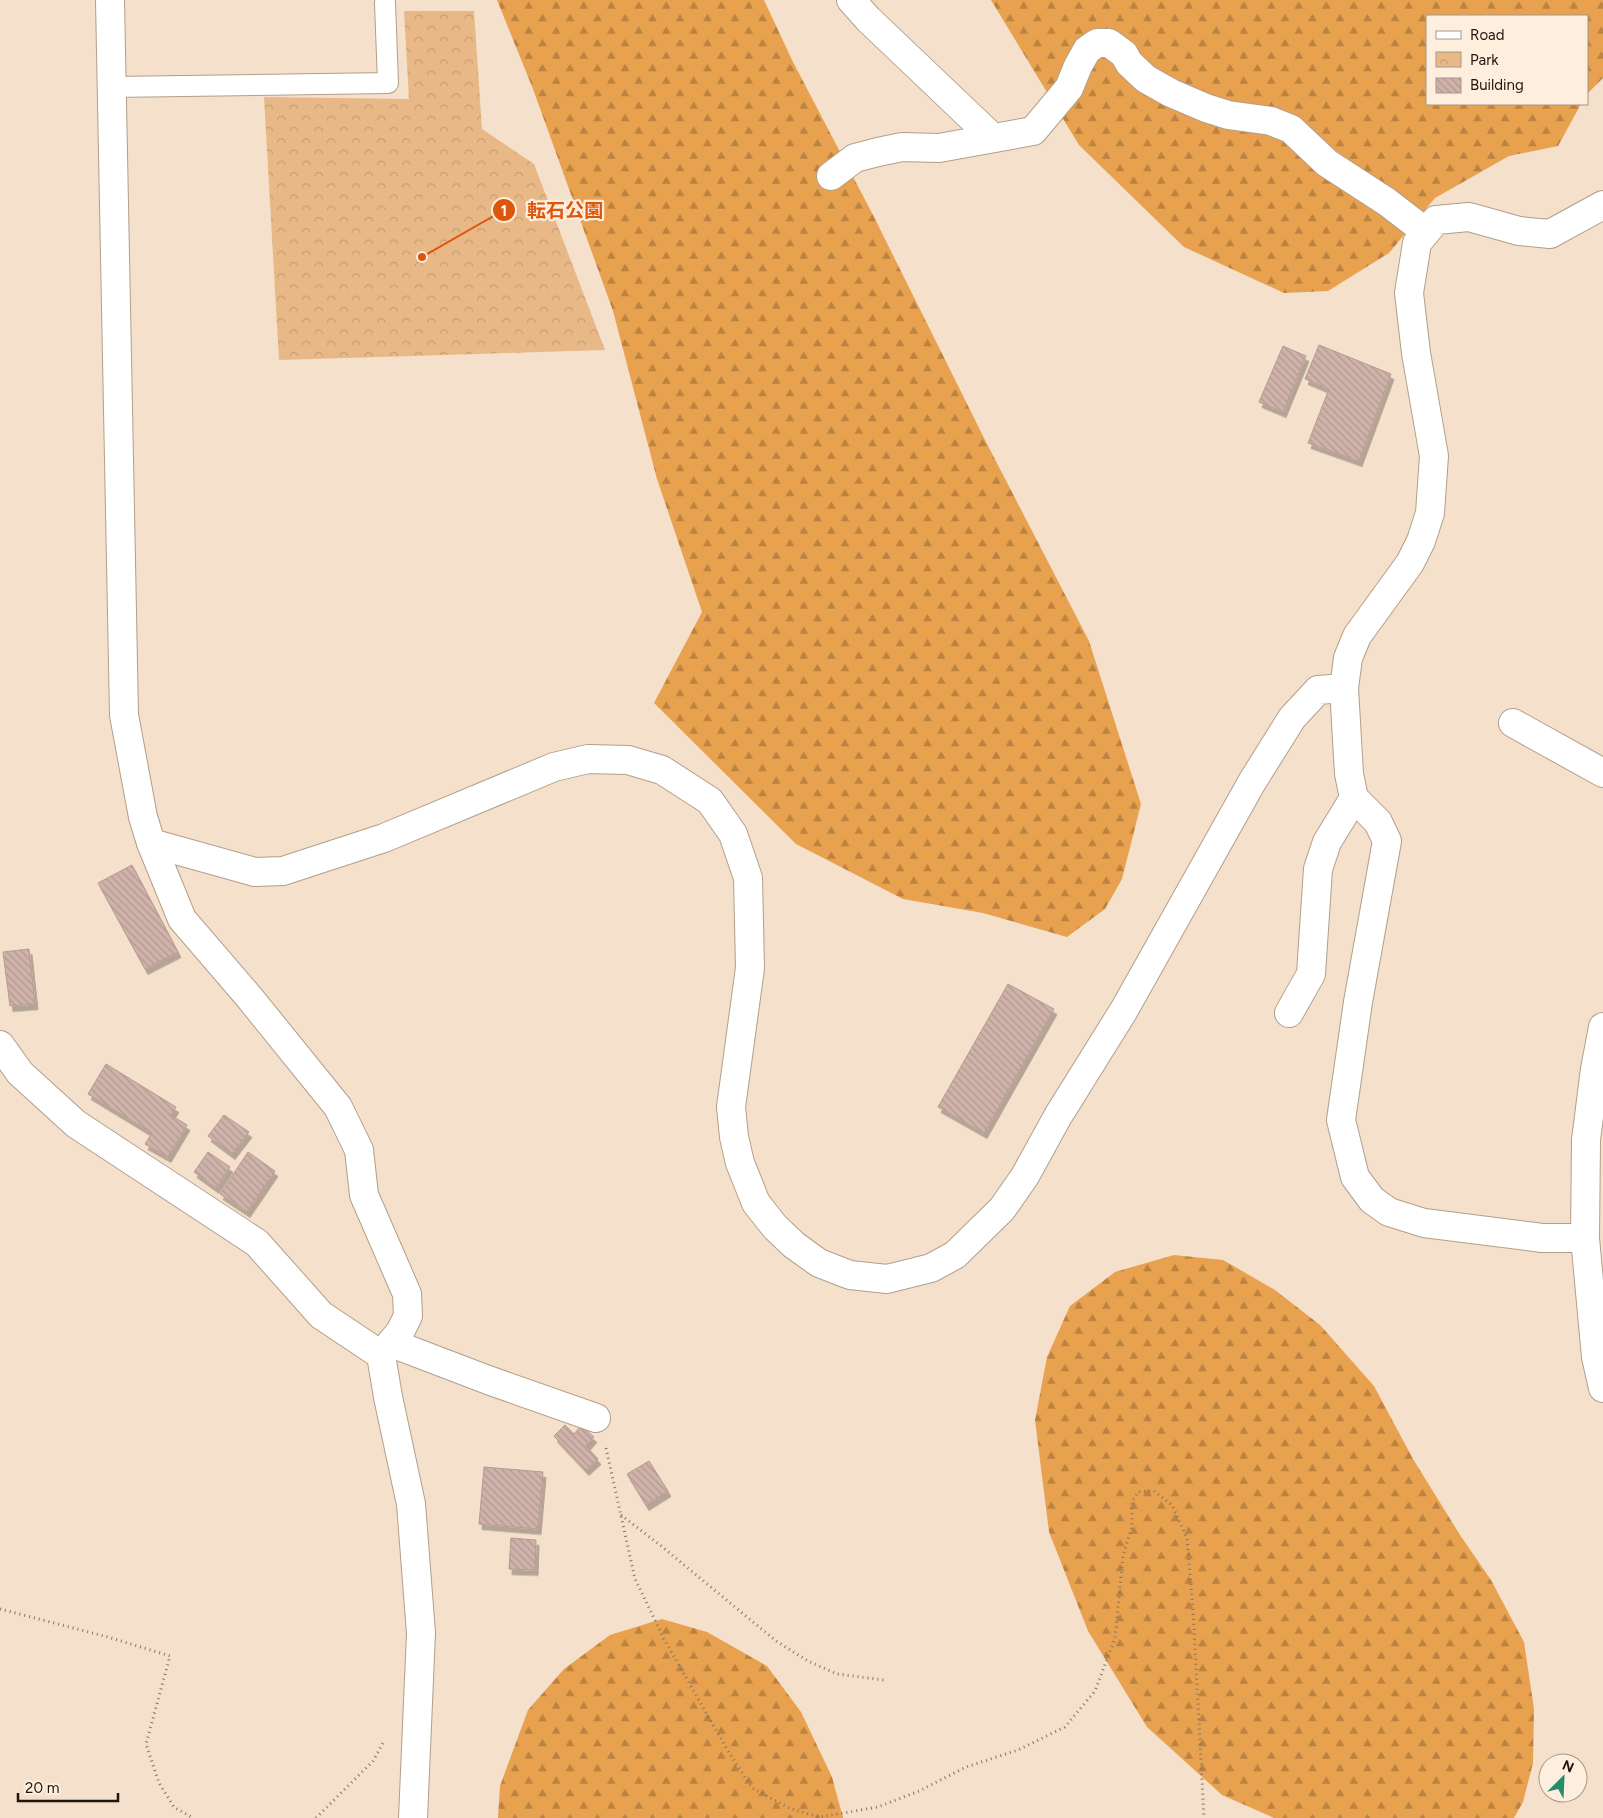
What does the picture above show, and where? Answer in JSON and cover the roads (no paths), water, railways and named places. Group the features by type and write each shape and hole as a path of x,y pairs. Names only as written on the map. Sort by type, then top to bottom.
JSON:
{"street":[{"path":"110,0 124,716 143,817 151,843 182,919 249,997 338,1107 359,1150 364,1195 407,1294 408,1316 400,1332 386,1349 388,1397 411,1504 421,1633 413,1818"},
{"path":"851,0 868,19 993,138"},
{"path":"831,176 855,158 902,148 939,148 1033,131 1069,88 1087,50 1097,42 1109,43 1124,54 1129,63 1146,79 1171,93 1228,115 1271,121 1291,129 1327,163 1387,202 1426,232"},
{"path":"1584,1238 1542,1238 1424,1222 1389,1212 1372,1200 1355,1177 1341,1120 1358,1002 1387,841 1378,822 1354,798 1349,774 1344,688 1348,658 1357,636 1410,563 1430,512 1434,456 1416,354 1409,293 1417,243 1436,220 1469,217 1519,231 1550,234 1603,204"},
{"path":"151,843 255,872 283,871 384,838 554,768 588,759 628,760 662,770 710,802 733,834 748,878 750,968 731,1108 734,1137 740,1163 756,1203 775,1227 794,1245 819,1263 850,1275 887,1279 931,1268 955,1254 1002,1209 1025,1176 1058,1116 1124,1010 1252,782 1292,718 1318,690 1344,688"},
{"path":"1513,723 1603,773"},
{"path":"1289,1013 1311,974 1318,870 1327,842 1354,798"},
{"path":"1603,1027 1595,1069 1586,1140 1584,1238 1596,1357 1603,1389"},
{"path":"0,1045 20,1073 76,1124 256,1243 321,1315 386,1349 488,1380 596,1418"}],"lane":[{"path":"112,87 388,83 385,3"}],"place":[{"name":"転石公園","path":"422,257"}]}
